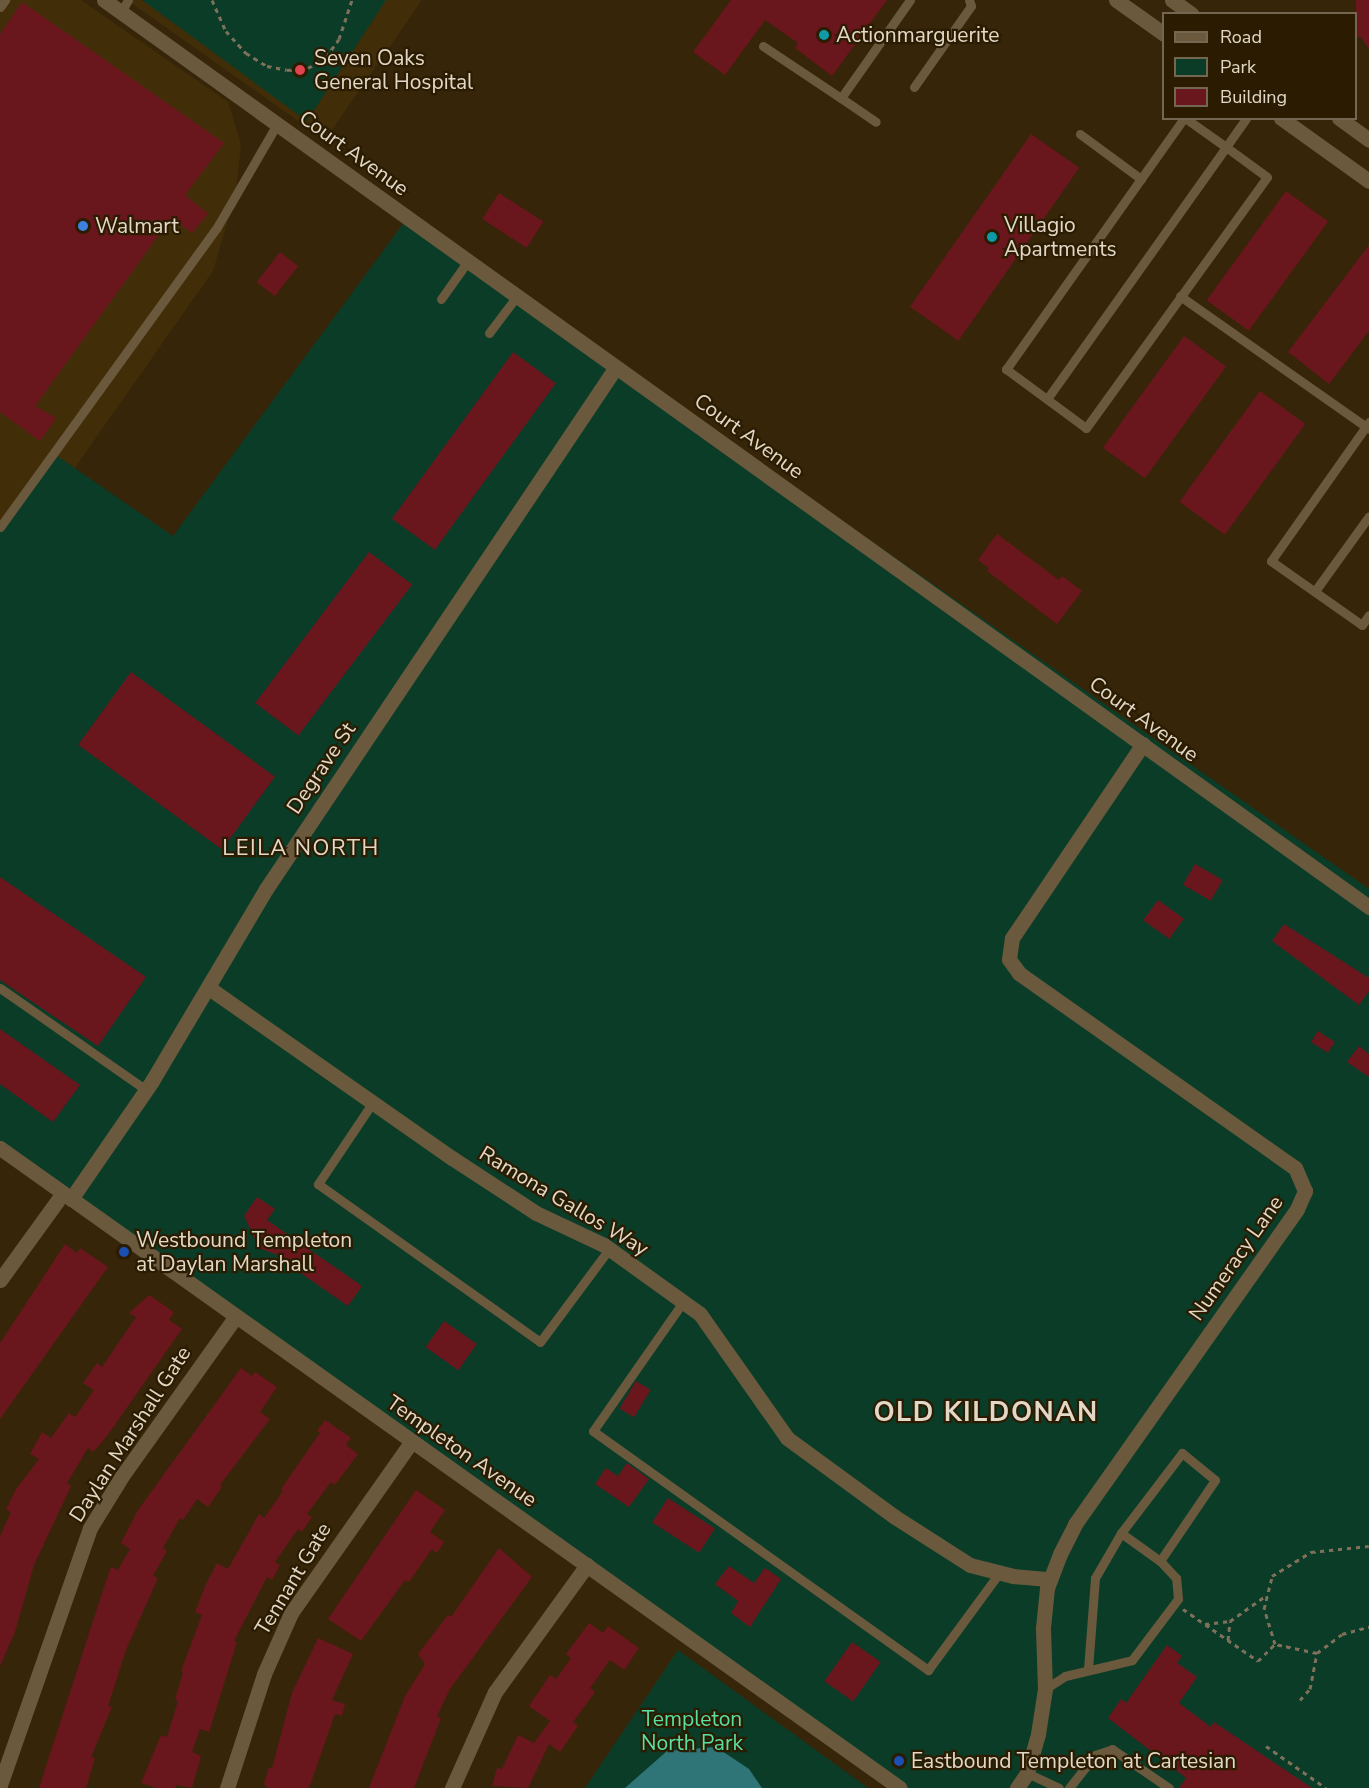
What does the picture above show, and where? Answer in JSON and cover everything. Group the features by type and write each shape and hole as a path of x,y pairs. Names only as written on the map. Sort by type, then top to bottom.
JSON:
{"street":[{"name":"Court Avenue","path":"104,0 124,6 277,124 1369,907"},
{"path":"1116,0 1162,33"},
{"path":"1172,0 1188,12"},
{"path":"1284,120 1369,181"},
{"path":"1342,120 1369,140"},
{"name":"Degrave St","path":"67,1196 145,1089 209,988 266,889 616,367"},
{"name":"Numeracy Lane","path":"1017,1788 1027,1773 1045,1689 1043,1628 1049,1579 1075,1524 1297,1209 1305,1191 1295,1168 1019,973 1009,959 1012,938 1143,744"},
{"name":"Ramona Gallos Way","path":"209,988 536,1213 609,1249 683,1302 710,1326 759,1402 787,1438 935,1544 970,1565 1049,1579"},
{"name":"Templeton Avenue","path":"0,1148 900,1788"},
{"path":"0,1280 67,1196"},
{"name":"Daylan Marshall Gate","path":"0,1785 90,1528 122,1476 236,1316"},
{"name":"Tennant Gate","path":"227,1788 264,1674 291,1613 412,1441"},
{"path":"452,1788 495,1692 587,1565"}],"lane":[{"path":"0,7 5,0"},
{"path":"841,98 910,0"},
{"path":"914,87 971,6 969,0"},
{"path":"763,46 876,122"},
{"path":"1183,120 1006,369 1086,428 1267,177 1187,120"},
{"path":"1047,399 1245,120"},
{"path":"0,527 4,514 216,229 277,124"},
{"path":"1080,134 1141,179"},
{"path":"441,299 468,261"},
{"path":"489,333 517,296"},
{"path":"1180,296 1368,426 1271,561 1362,625 1369,615"},
{"path":"1316,591 1369,516"},
{"path":"0,988 145,1089"},
{"path":"373,1102 318,1184 540,1342 609,1249"},
{"path":"683,1302 593,1431 928,1670 1000,1572"},
{"path":"1088,1670 1095,1578 1121,1533 1182,1453 1215,1480 1160,1561"},
{"path":"1045,1689 1065,1676 1132,1660 1178,1599 1176,1578 1160,1561 1121,1533"},
{"path":"1069,1788 1095,1755 1112,1749 1169,1788"},
{"path":"1027,1773 1059,1788"}],"path":[{"path":"212,0 226,31 246,53 267,66 287,70 308,68 326,57 339,39 352,0"},
{"path":"1275,1644 1264,1597 1272,1576 1311,1552 1369,1545"},
{"path":"1205,1624 1230,1620 1264,1597"},
{"path":"1182,1609 1258,1661 1275,1644"},
{"path":"1228,1641 1230,1620"},
{"path":"1300,1700 1310,1689 1317,1653 1342,1634 1369,1626"},
{"path":"1275,1644 1317,1653"},
{"path":"1266,1746 1326,1788"}],"shaded area":[{"name":"Walmart","path":"0,0 81,0 228,102 241,144 236,193 213,271 20,546 0,540"},
{"name":"Seven Oaks General Hospital","path":"127,0 422,0 325,140"}],"green space":[{"name":"Seven Oaks General Hospital","path":"142,0 386,0 307,121"},
{"path":"408,217 1369,889 1369,1788 900,1788 0,1148 0,527 53,453 173,536"},
{"name":"Templeton North Park","path":"678,1650 868,1788 585,1788"}],"water":[{"path":"716,1747 749,1769 762,1788 625,1788 667,1751"}],"building":[{"name":"Actionmarguerite","path":"731,0 887,0 832,76 795,48 798,43 765,20 725,75 693,52"},
{"path":"1356,0 1369,0 1369,49 1360,36 1357,38"},
{"name":"Walmart","path":"22,2 224,143 185,195 208,214 192,233 171,218 35,406 56,418 40,441 0,412 0,34"},
{"name":"Villagio Apartments","path":"1031,134 1079,168 958,341 910,307"},
{"path":"1286,191 1328,222 1249,331 1207,300"},
{"path":"499,193 543,222 527,248 482,219"},
{"path":"1369,245 1369,331 1329,384 1288,352"},
{"path":"280,252 298,266 275,296 257,282"},
{"path":"1184,336 1226,367 1145,478 1103,448"},
{"path":"513,352 556,383 435,550 392,519"},
{"path":"1260,391 1305,424 1225,535 1179,502"},
{"path":"997,534 1059,580 1062,576 1082,591 1057,624 987,571 989,568 978,560"},
{"path":"369,552 412,584 298,735 255,703"},
{"path":"131,672 275,777 222,849 78,745"},
{"path":"1195,864 1223,880 1211,901 1183,885"},
{"path":"0,877 146,977 98,1046 0,980"},
{"path":"1158,900 1184,919 1169,939 1143,920"},
{"path":"1284,924 1369,978 1369,991 1359,1005 1272,941"},
{"path":"0,1029 80,1085 53,1122 0,1084"},
{"path":"1318,1031 1335,1042 1328,1053 1311,1042"},
{"path":"1359,1046 1369,1054 1369,1077 1347,1062"},
{"path":"257,1197 275,1209 267,1220 362,1286 348,1306 295,1269 299,1263 259,1248 244,1216"},
{"path":"65,1244 77,1253 80,1248 108,1267 0,1419 0,1343"},
{"path":"149,1295 174,1312 169,1320 182,1329 107,1436 93,1452 88,1448 67,1483 71,1486 34,1565 15,1632 0,1666 0,1536 11,1512 6,1510 16,1489 39,1459 30,1454 42,1432 51,1438 69,1413 75,1417 94,1390 83,1383 97,1363 102,1367 136,1317 129,1313"},
{"path":"444,1321 477,1344 458,1370 426,1347"},
{"path":"241,1368 252,1376 255,1372 277,1387 260,1412 270,1419 220,1485 222,1487 208,1507 197,1499 183,1520 180,1518 163,1548 167,1551 153,1576 158,1578 126,1650 108,1706 112,1707 91,1757 95,1758 86,1788 39,1788 111,1567 118,1570 130,1549 121,1543 138,1510"},
{"path":"636,1381 651,1390 634,1417 620,1408"},
{"path":"325,1420 351,1438 346,1445 358,1454 335,1485 331,1482 307,1514 312,1517 302,1532 298,1529 275,1562 280,1565 272,1580 267,1577 234,1641 237,1642 209,1732 200,1729 192,1752 201,1756 192,1788 176,1785 175,1788 156,1788 141,1783 161,1735 167,1737 178,1701 175,1700 183,1672 181,1671 202,1615 195,1612 206,1584 217,1563 228,1569 259,1514 264,1518 283,1491 281,1489 320,1433 317,1431"},
{"path":"627,1463 649,1479 629,1507 595,1484 606,1468 618,1476"},
{"path":"416,1490 445,1510 430,1532 444,1542 437,1553 432,1549 409,1582 405,1580 361,1641 328,1619"},
{"path":"668,1498 715,1528 699,1553 652,1522"},
{"path":"499,1548 532,1577 450,1689 437,1716 441,1718 414,1788 369,1788 405,1696 425,1664 418,1654 448,1615 451,1617"},
{"path":"729,1566 754,1583 765,1568 781,1579 750,1627 731,1613 738,1601 715,1584"},
{"path":"589,1623 603,1633 608,1626 639,1648 624,1670 610,1660 590,1688 595,1692 573,1722 578,1726 560,1752 549,1744 528,1788 492,1786 497,1768 502,1769 518,1735 534,1743 550,1721 529,1706 550,1675 556,1679 571,1658 566,1654"},
{"path":"318,1638 353,1654 332,1700 345,1704 342,1716 335,1714 309,1788 268,1788 264,1784 269,1767 272,1768 292,1693"},
{"path":"852,1642 881,1662 853,1701 824,1681"},
{"path":"1167,1645 1182,1656 1177,1663 1197,1677 1179,1703 1211,1727 1214,1722 1312,1788 1179,1788 1186,1778 1108,1718 1121,1699 1126,1703"}],"place":[{"name":"Actionmarguerite","path":"824,35"},
{"name":"Seven Oaks General Hospital","path":"300,70"},
{"name":"Walmart","path":"83,226"},
{"name":"Villagio Apartments","path":"992,237"},
{"name":"Westbound Templeton at Daylan Marshall","path":"124,1252"},
{"name":"Eastbound Templeton at Cartesian","path":"899,1761"}],"district":[{"name":"LEILA NORTH","path":"301,849"},
{"name":"OLD KILDONAN","path":"986,1413"}]}
